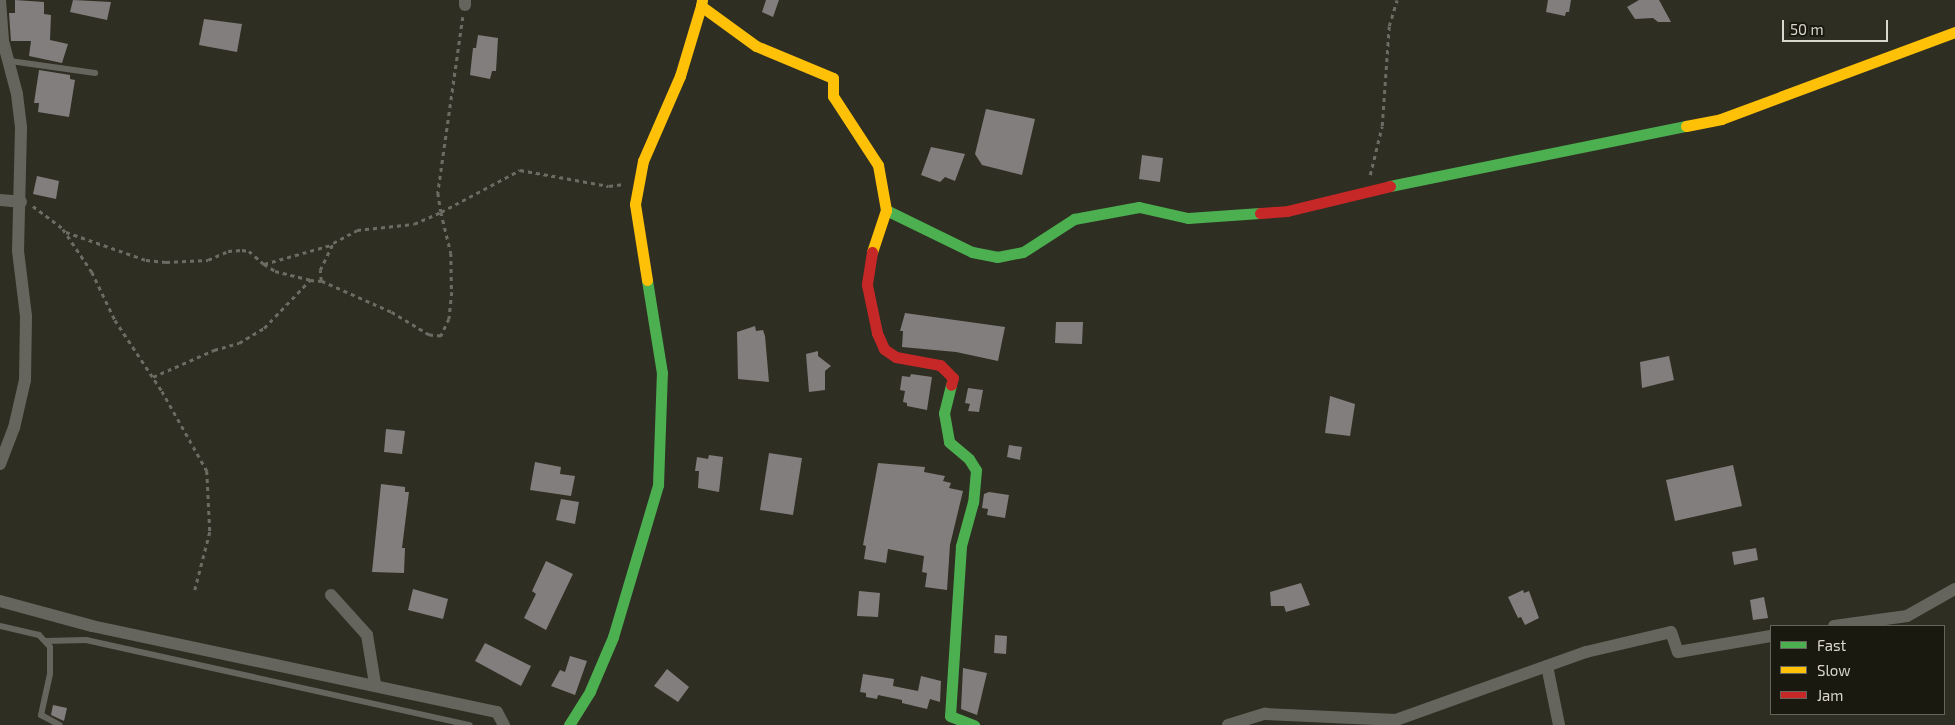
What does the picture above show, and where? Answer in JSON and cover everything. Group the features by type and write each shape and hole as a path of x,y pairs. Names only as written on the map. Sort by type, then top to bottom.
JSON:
{"street":[{"path":"0,0 3,41 10,61 21,127 21,199 18,251 26,316 25,380 14,428 0,464"},
{"path":"569,725 590,691 613,637 658,485 658,416 662,373 645,280 635,204 638,183 650,139 680,76 702,3 756,46 833,78 833,96 878,166 886,210 869,259 868,276 876,334 884,349 896,357 940,365 949,371 953,378 944,412 949,442 969,459 976,470 973,502 961,546 950,707 950,716 974,725"},
{"path":"886,210 972,252 997,257 1023,252 1074,219 1139,207 1188,218 1287,211 1442,174 1721,119 1955,32"},
{"path":"0,200 21,199"},
{"path":"1841,625 1907,616 1955,589"},
{"path":"332,595 367,635 375,684"},
{"path":"0,601 92,626 324,676 375,684 497,712 504,725"},
{"path":"1228,725 1266,714 1396,720 1586,652 1671,632 1678,652 1770,636"},
{"path":"1547,666 1559,725"}],"lane":[{"path":"10,61 95,73"},
{"path":"0,626 39,635 46,641 52,655 41,715 60,725"},
{"path":"46,641 86,640 470,725"}],"path":[{"path":"1364,193 1382,126 1389,26 1397,0"},
{"path":"21,199 65,232 146,260 186,263 242,250 249,251 274,270 310,280 321,280 391,312 429,335 441,336 449,318 452,292 451,253 438,193 465,3"},
{"path":"264,264 333,244 357,230 414,224 441,212 520,170 609,186 638,183"},
{"path":"65,232 92,272 115,320 153,377 207,470 210,532 196,590"},
{"path":"321,280 320,270 333,244"},
{"path":"153,377 214,350 238,343 264,328 310,280"}],"building":[{"path":"15,0 44,2 44,14 51,15 50,40 68,44 62,63 29,56 31,41 11,41 9,13 15,13"},
{"path":"73,0 111,2 107,20 70,12"},
{"path":"766,0 779,0 773,17 762,12"},
{"path":"1548,0 1571,0 1569,12 1566,12 1565,16 1546,12"},
{"path":"1639,0 1659,0 1671,22 1658,22 1653,18 1635,19 1627,7"},
{"path":"204,19 242,24 237,52 199,45"},
{"path":"478,35 498,38 496,71 492,71 490,79 470,75 473,48 476,48"},
{"path":"39,70 70,75 70,79 75,80 69,117 38,112 39,103 34,103"},
{"path":"986,109 1035,119 1022,175 982,165 975,154"},
{"path":"931,147 965,154 955,181 945,177 940,182 921,175"},
{"path":"1142,155 1163,158 1160,182 1139,179"},
{"path":"37,176 59,181 56,199 33,194"},
{"path":"905,313 1005,327 998,361 956,352 902,347 903,331 900,331"},
{"path":"1056,322 1083,322 1082,344 1055,343"},
{"path":"755,326 756,331 763,330 765,336 769,382 738,379 737,332"},
{"path":"818,351 818,356 831,366 825,371 825,390 809,392 806,354"},
{"path":"1669,356 1674,380 1642,388 1640,362"},
{"path":"911,374 932,377 927,410 907,406 907,403 903,402 905,391 900,390 902,376 910,377"},
{"path":"968,388 983,390 979,412 968,411 970,404 965,403"},
{"path":"1330,396 1355,404 1350,436 1325,433"},
{"path":"386,429 405,431 402,454 384,452"},
{"path":"1009,445 1022,447 1020,460 1007,457"},
{"path":"769,453 802,458 793,515 760,510"},
{"path":"709,455 723,457 719,492 698,488 699,471 695,471 697,457 708,459"},
{"path":"535,462 561,467 560,474 575,476 571,496 530,490"},
{"path":"878,463 925,467 924,472 945,476 943,481 951,483 949,488 963,491 950,545 947,590 925,587 927,573 922,572 924,556 888,549 886,563 864,559 866,546 863,545"},
{"path":"1733,465 1742,506 1675,521 1666,480"},
{"path":"381,484 405,487 405,492 409,492 402,548 405,548 404,573 372,572"},
{"path":"989,492 1009,495 1005,518 987,515 988,509 982,508 984,494"},
{"path":"561,499 579,502 575,524 556,520"},
{"path":"1756,548 1758,560 1734,565 1732,552"},
{"path":"546,561 573,574 546,630 524,618 536,594 532,591"},
{"path":"1301,583 1310,605 1286,612 1284,606 1271,606 1270,592"},
{"path":"413,589 448,599 443,619 408,610"},
{"path":"1523,590 1524,593 1529,591 1539,618 1525,625 1521,617 1518,618 1508,597"},
{"path":"859,591 880,593 878,617 857,616"},
{"path":"1764,597 1768,618 1753,620 1750,600"},
{"path":"995,635 1007,636 1006,654 994,653"},
{"path":"485,643 531,666 521,686 475,661"},
{"path":"570,656 587,661 575,695 551,686 560,670 565,672"},
{"path":"963,668 987,673 977,715 961,709"},
{"path":"667,669 689,687 678,702 654,686"},
{"path":"863,674 894,679 893,686 918,691 921,676 941,681 940,702 930,699 927,709 902,703 902,700 878,695 877,699 866,697 866,693 860,692"},
{"path":"53,705 67,708 64,721 51,715"}],"traffic: fast":[{"path":"1390,186 1686,126"},
{"path":"886,210 972,252 997,257 1023,252 1074,219 1139,207 1188,218 1260,213"},
{"path":"569,725 590,691 613,637 658,485 662,373 647,280"},
{"path":"951,385 944,413 949,442 969,459 976,470 973,502 961,546 950,716 974,725"}],"traffic: slow":[{"path":"702,0 701,6 756,46 833,78 833,96 878,165 886,210 872,252"},
{"path":"647,280 635,204 643,161 680,76 701,6"},
{"path":"1686,126 1721,119 1955,32"}],"traffic: jam":[{"path":"1260,213 1287,211 1390,186"},
{"path":"872,252 867,285 877,333 884,349 896,357 940,365 953,378 951,385"}]}
